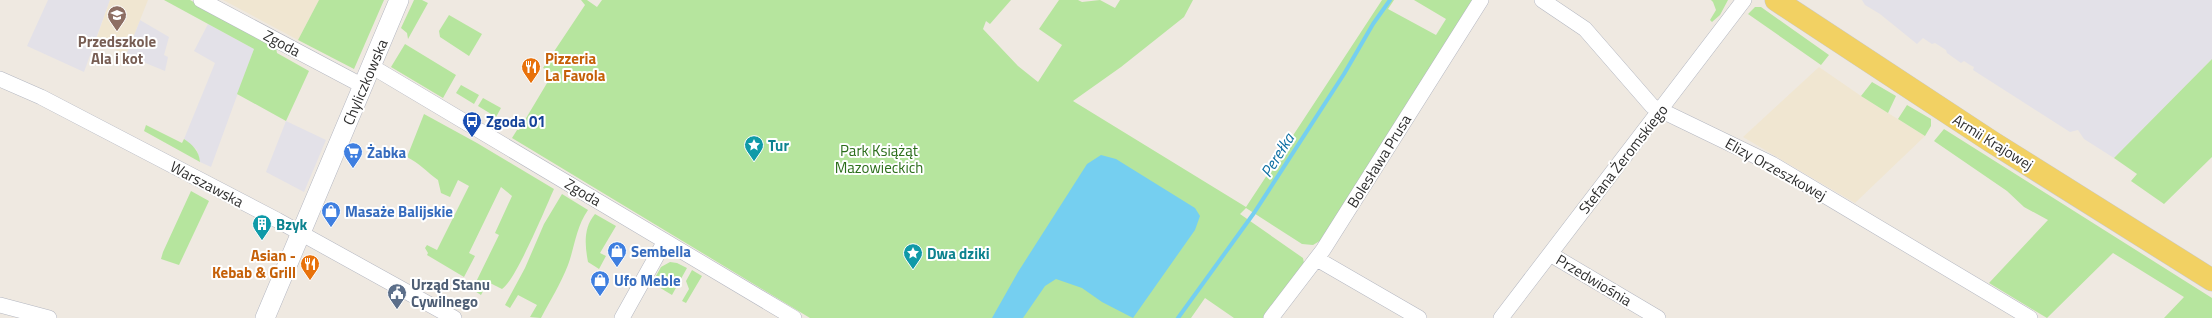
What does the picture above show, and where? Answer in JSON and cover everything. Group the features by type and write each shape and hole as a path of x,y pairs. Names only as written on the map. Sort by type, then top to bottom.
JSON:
{"main road":[{"name":"Armii Krajowej","path":"1776,0 1960,121 2212,280"}],"street":[{"name":"Zgoda","path":"201,0 363,86"},
{"name":"Chyliczkowska","path":"265,318 399,0"},
{"name":"Bolesława Prusa","path":"1272,318 1317,259 1481,0"},
{"name":"Elizy Orzeszkowej","path":"1542,0 1585,29 1652,106 1660,112 1772,164 2030,318"},
{"name":"Stefana Żeromskiego","path":"1501,318 1660,112 1744,0"},
{"name":"Zgoda","path":"371,66 794,318"},
{"name":"Warszawska","path":"0,79 41,97 301,232 454,318"},
{"path":"622,318 665,241"},
{"name":"Przedwiośnia","path":"1550,254 1658,318"},
{"path":"1317,259 1419,318"},
{"path":"7,310 48,318"}],"shaded area":[{"path":"48,0 110,0 84,72 27,46"},
{"name":"Przedszkole Ala i kot","path":"110,0 148,0 126,55 96,40"},
{"path":"223,0 319,0 298,40"},
{"path":"1862,0 2212,0 2212,59 2114,158 2084,139 2078,130 2070,132 1973,70 1974,67 1964,61 1961,63 1935,43 1932,44 1923,38 1917,44 1880,14 1865,5"},
{"path":"140,20 169,37 164,55 168,57 165,71 126,55"},
{"path":"208,24 254,49 211,167 200,162 197,150 184,139 215,63 194,51"},
{"path":"1819,67 1864,98 1925,136 1855,203 1743,137"},
{"path":"286,121 326,140 304,192 266,172"}],"green space":[{"path":"164,0 190,0 273,45 276,48 277,53 309,71 286,121 237,94 254,49"},
{"path":"319,0 384,0 354,69 298,40"},
{"path":"414,0 422,0 428,3 408,39 407,33 401,28"},
{"name":"Park Książąt Mazowieckich","path":"581,0 587,0 597,7 602,0 1011,0 990,24 986,21 983,29 1018,66 1038,82 1062,45 1039,29 1059,0 1078,0 1082,2 1100,0 1115,8 1120,0 1193,0 1184,17 1121,67 1073,101 1246,207 1382,0 1394,0 1388,9 1436,35 1446,19 1414,0 1474,0 1323,239 1313,245 1302,244 1246,208 1240,214 1303,258 1304,263 1264,318 1234,318 1205,298 1191,318 810,318 512,138 517,130 519,130 553,73 543,68 585,5"},
{"path":"1711,0 1728,0 1720,15 1712,22 1710,20 1716,10"},
{"path":"1755,7 1761,7 1829,55 1821,65 1748,14"},
{"path":"449,15 482,34 469,56 440,37 439,31"},
{"path":"405,44 456,75 443,98 391,67"},
{"path":"2212,59 2212,157 2164,204 2131,181 2137,174 2114,158"},
{"path":"1872,82 1896,96 1888,113 1861,96"},
{"path":"461,85 479,95 474,104 456,93"},
{"path":"483,98 501,108 496,117 478,106"},
{"path":"1907,105 1931,119 1931,126 1925,136 1898,119"},
{"path":"424,114 477,143 554,189 522,259 508,283 502,289 488,282 481,295 470,288 472,283 475,284 499,235 495,233 512,196 501,187 469,253 475,256 464,277 427,255 428,253 425,248 427,245 437,250 469,186 458,180 450,197 441,193 438,180 407,157"},
{"path":"146,125 182,143 184,139 195,149 200,162 144,131"},
{"path":"1944,129 2212,298 2212,318 2164,318 2184,297 2113,253 2047,318 1989,283 2048,220 2024,207 2007,191 1934,141"},
{"path":"191,191 209,201 179,265 161,259"},
{"path":"562,194 588,210 578,230 568,265 541,318 530,317 537,305 518,295 510,308 505,305 525,268 544,224"},
{"path":"595,214 616,226 600,253 606,256 599,269 588,262 586,250 588,225"},
{"path":"670,262 677,263 687,268 672,295 652,283 661,267"},
{"path":"692,270 702,276 686,303 682,301 689,289 686,281"}],"water":[{"path":"1101,155 1116,159 1195,208 1200,216 1195,230 1133,318 1102,302 1082,288 1056,279 1045,286 1023,318 992,318 1018,272 1087,164"}],"waterway":[{"name":"Perełka","path":"1178,318 1254,213 1344,74 1373,24 1390,0"}],"place":[{"name":"Przedszkole Ala i kot","path":"117,32"},
{"name":"Pizzeria La Favola","path":"531,84"},
{"name":"Zgoda 01","path":"472,138"},
{"name":"Tur","path":"754,162"},
{"name":"Żabka","path":"353,169"},
{"name":"Masaże Balijskie","path":"331,228"},
{"name":"Bzyk","path":"262,241"},
{"name":"Sembella","path":"617,268"},
{"name":"Dwa dziki","path":"913,270"},
{"name":"Asian - Kebab & Grill","path":"310,281"},
{"name":"Ufo Meble","path":"600,297"},
{"name":"Urząd Stanu Cywilnego","path":"397,310"}]}
